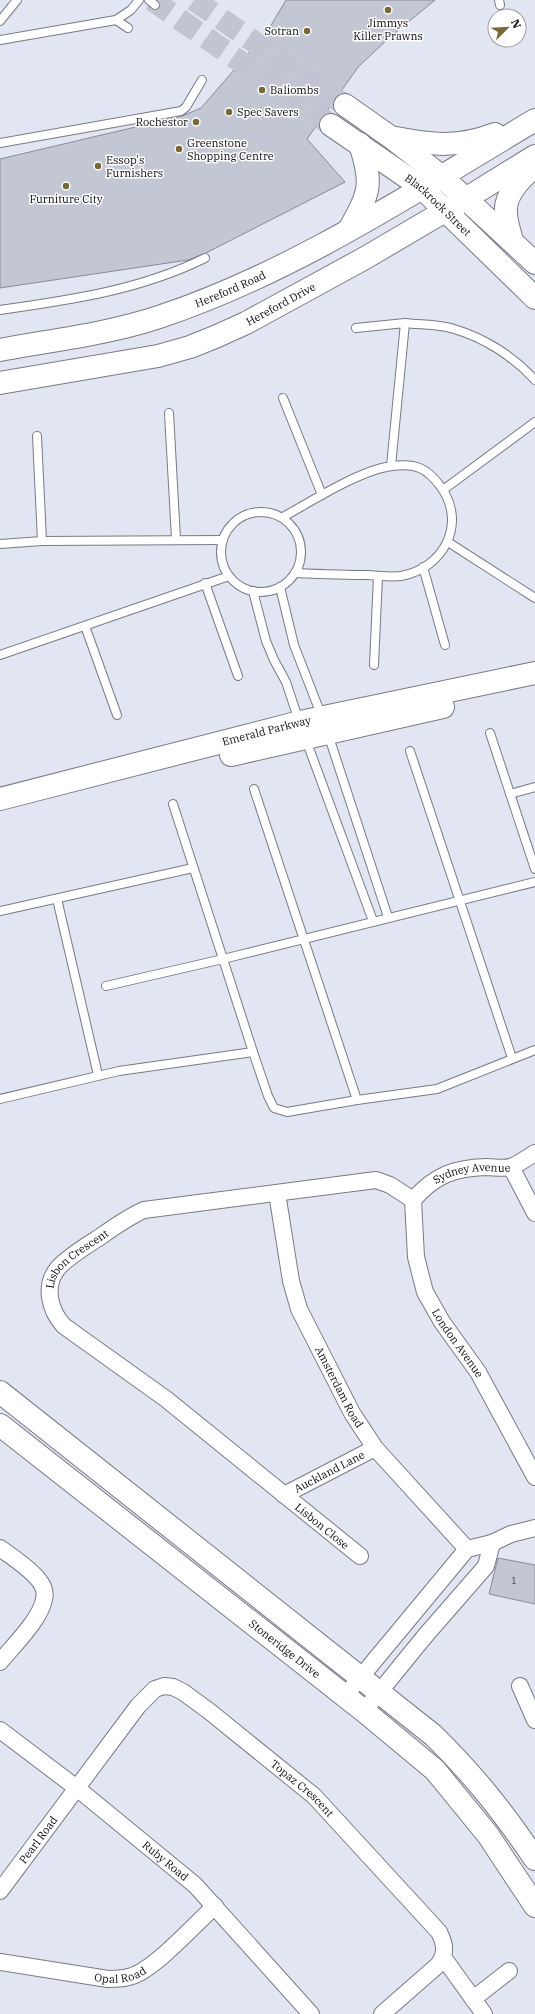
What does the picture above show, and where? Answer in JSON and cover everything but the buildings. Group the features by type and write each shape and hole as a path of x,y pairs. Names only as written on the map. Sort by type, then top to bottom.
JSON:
{"street":[{"path":"345,105 392,138 441,176 467,198 535,263"},
{"path":"392,138 433,144 457,144 489,137 535,119"},
{"path":"441,176 535,119"},
{"name":"Blackrock Street","path":"331,125 421,187 535,298"},
{"path":"349,229 364,202 369,189 368,170 360,144"},
{"name":"Hereford Drive","path":"0,383 158,356 215,338 258,317 446,211 535,156"},
{"path":"512,241 506,213 506,202 518,183 535,166"},
{"name":"Hereford Road","path":"0,350 129,326 159,317 244,284 349,229 441,176"},
{"name":"Emerald Parkway","path":"0,799 325,725 535,673"},
{"name":"Emerald Parkway","path":"325,725 413,714 535,683"},
{"name":"Emerald Parkway","path":"0,810 35,798 302,730"},
{"name":"Sydney Avenue","path":"413,1200 429,1184 454,1170 468,1168 510,1167 535,1153"},
{"path":"510,1167 535,1213"},
{"name":"Lisbon Crescent","path":"284,1495 166,1399 64,1326 56,1318 50,1298 50,1287 58,1268 88,1244 139,1212 155,1207 376,1180 390,1185 413,1200"},
{"name":"Amsterdam Road","path":"277,1193 291,1281 299,1310 352,1413 375,1448 467,1549"},
{"name":"London Avenue","path":"413,1200 416,1257 425,1292 442,1322 478,1372 535,1477"},
{"path":"0,1392 362,1677 433,1735 463,1764 486,1791 535,1859"},
{"name":"Stoneridge Drive","path":"0,1425 364,1711 435,1770 488,1835 535,1906"},
{"name":"Auckland Lane","path":"284,1495 375,1448"},
{"name":"Lisbon Close","path":"284,1495 360,1556"},
{"path":"345,1696 467,1549 492,1543 511,1534 535,1528"},
{"path":"364,1711 486,1566 492,1543"},
{"path":"0,1548 37,1578 44,1591 45,1598 42,1607 35,1618 0,1662"},
{"name":"Topaz Crescent","path":"78,1789 147,1695 155,1689 164,1686 173,1687 183,1692 209,1711 314,1796 439,1932 445,1950 443,1957"},
{"path":"520,1686 535,1720"},
{"name":"Ruby Road","path":"0,1730 78,1789 194,1885 215,1906 311,2014"},
{"name":"Pearl Road","path":"0,1891 78,1789"},
{"name":"Opal Road","path":"0,1962 108,1979 128,1978 142,1972 154,1963 215,1906"},
{"path":"382,2014 438,1965 443,1957 484,2014"},
{"path":"473,1999 510,1971"}],"lane":[{"path":"0,21 17,0"},
{"path":"0,40 116,20 130,10 139,0"},
{"path":"116,20 128,28"},
{"path":"0,143 181,110 186,107 202,80"},
{"path":"0,310 71,300 156,279 178,271 205,258"},
{"path":"391,466 405,323"},
{"path":"356,328 405,323 454,328 487,343 523,368 535,380"},
{"path":"282,398 322,495"},
{"path":"169,414 176,539"},
{"path":"443,490 535,422"},
{"path":"37,436 42,541"},
{"path":"283,517 356,477 391,466 407,465 422,468 432,475 451,504 453,516 448,542 434,559 423,567 401,576 295,573"},
{"path":"264,511 283,517 293,527 300,539 302,553 299,567 291,579 280,587 267,592 253,591 241,587 229,576 224,568 220,556 222,540 226,531 234,521 245,514 264,511"},
{"path":"0,544 42,541 176,539 222,540"},
{"path":"448,542 535,598"},
{"path":"423,567 445,645"},
{"path":"0,655 205,583 229,576"},
{"path":"374,665 378,576"},
{"path":"205,583 238,676"},
{"path":"280,587 294,645 325,725 388,917"},
{"path":"253,591 266,641 286,682 302,730 373,921"},
{"path":"85,626 117,715"},
{"path":"490,733 535,869"},
{"path":"410,752 512,1058"},
{"path":"510,794 535,787"},
{"path":"254,789 357,1100"},
{"path":"173,804 271,1104 280,1111 287,1112 357,1100 437,1089 535,1050"},
{"path":"0,911 193,868"},
{"path":"106,986 223,959 460,899 535,882"},
{"path":"57,899 98,1075"},
{"path":"0,1098 98,1075 253,1052"}],"tunnel":[{"path":"152,0 331,125"},
{"path":"194,0 345,105"}],"place":[{"name":"Jimmys Killer Prawns","path":"388,10"},
{"name":"Sotran","path":"307,31"},
{"name":"Baliombs","path":"262,90"},
{"name":"Spec Savers","path":"229,112"},
{"name":"Rochestor","path":"196,122"},
{"name":"Greenstone Shopping Centre","path":"179,149"},
{"name":"Essop's Furnishers","path":"98,166"},
{"name":"Furniture City","path":"66,186"}]}
